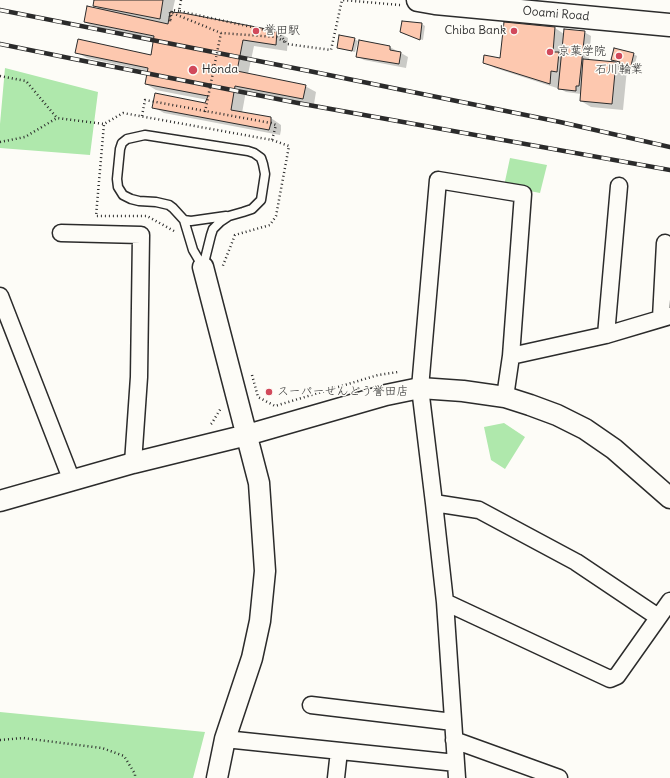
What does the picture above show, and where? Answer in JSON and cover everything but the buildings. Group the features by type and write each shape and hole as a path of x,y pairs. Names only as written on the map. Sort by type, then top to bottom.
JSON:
{"main road":[{"name":"Ooami Road","path":"418,0 435,3 670,25"}],"street":[{"path":"225,739 339,752 456,771 444,602 420,388 438,180 523,194 511,356 505,397"},
{"path":"606,336 619,186"},
{"path":"61,232 141,235 139,377 133,463"},
{"path":"511,356 606,336 666,317 665,243"},
{"path":"203,267 259,483 265,571 260,621 252,658 225,739 217,778"},
{"path":"0,296 72,481"},
{"path":"0,501 133,463 247,434 386,395 420,388 463,391 505,397 557,415 585,429 614,448 670,498"},
{"path":"434,503 479,510 576,562 658,617"},
{"path":"444,602 610,679 617,676 670,601"},
{"path":"312,705 453,722"},
{"path":"454,740 544,775 559,778"},
{"path":"336,778 339,752"}],"lane":[{"path":"184,220 229,216 252,209 261,200 265,174 261,158 248,151 144,136 136,136 127,139 122,144 120,149 117,179 118,187 123,195 130,200 156,202 169,205 173,208 184,220 193,250 203,267"},
{"path":"203,267 213,229 229,216"}],"path":[{"path":"179,11 181,0"},
{"path":"287,44 279,33 179,11 172,10 171,16 170,22 170,12 177,15 185,18 206,27 221,32 276,37 287,44 332,50 342,0"},
{"path":"205,112 221,32"},
{"path":"204,64 214,66"},
{"path":"0,76 26,80 57,118"},
{"path":"142,116 145,100 276,125 272,140"},
{"path":"0,142 25,137 57,118 104,124"},
{"path":"0,740 23,738 102,748 124,756 135,774 135,778"}],"green space":[{"path":"5,68 98,92 90,155 0,148 0,124"},
{"path":"510,158 547,165 540,193 504,186"},
{"path":"504,423 525,437 505,469 491,460 484,427"},
{"path":"0,712 205,732 193,778 0,778"}],"railway":[{"path":"0,10 560,122 670,147"},
{"path":"0,44 303,104 670,170"}],"place":[{"name":"誉田駅","path":"256,31"},
{"name":"Chiba Bank","path":"514,31"},
{"name":"京葉学院","path":"550,52"},
{"name":"石川輪業","path":"619,56"},
{"name":"Honda","path":"193,70"},
{"name":"スーパーせんどう誉田店","path":"269,392"}]}
